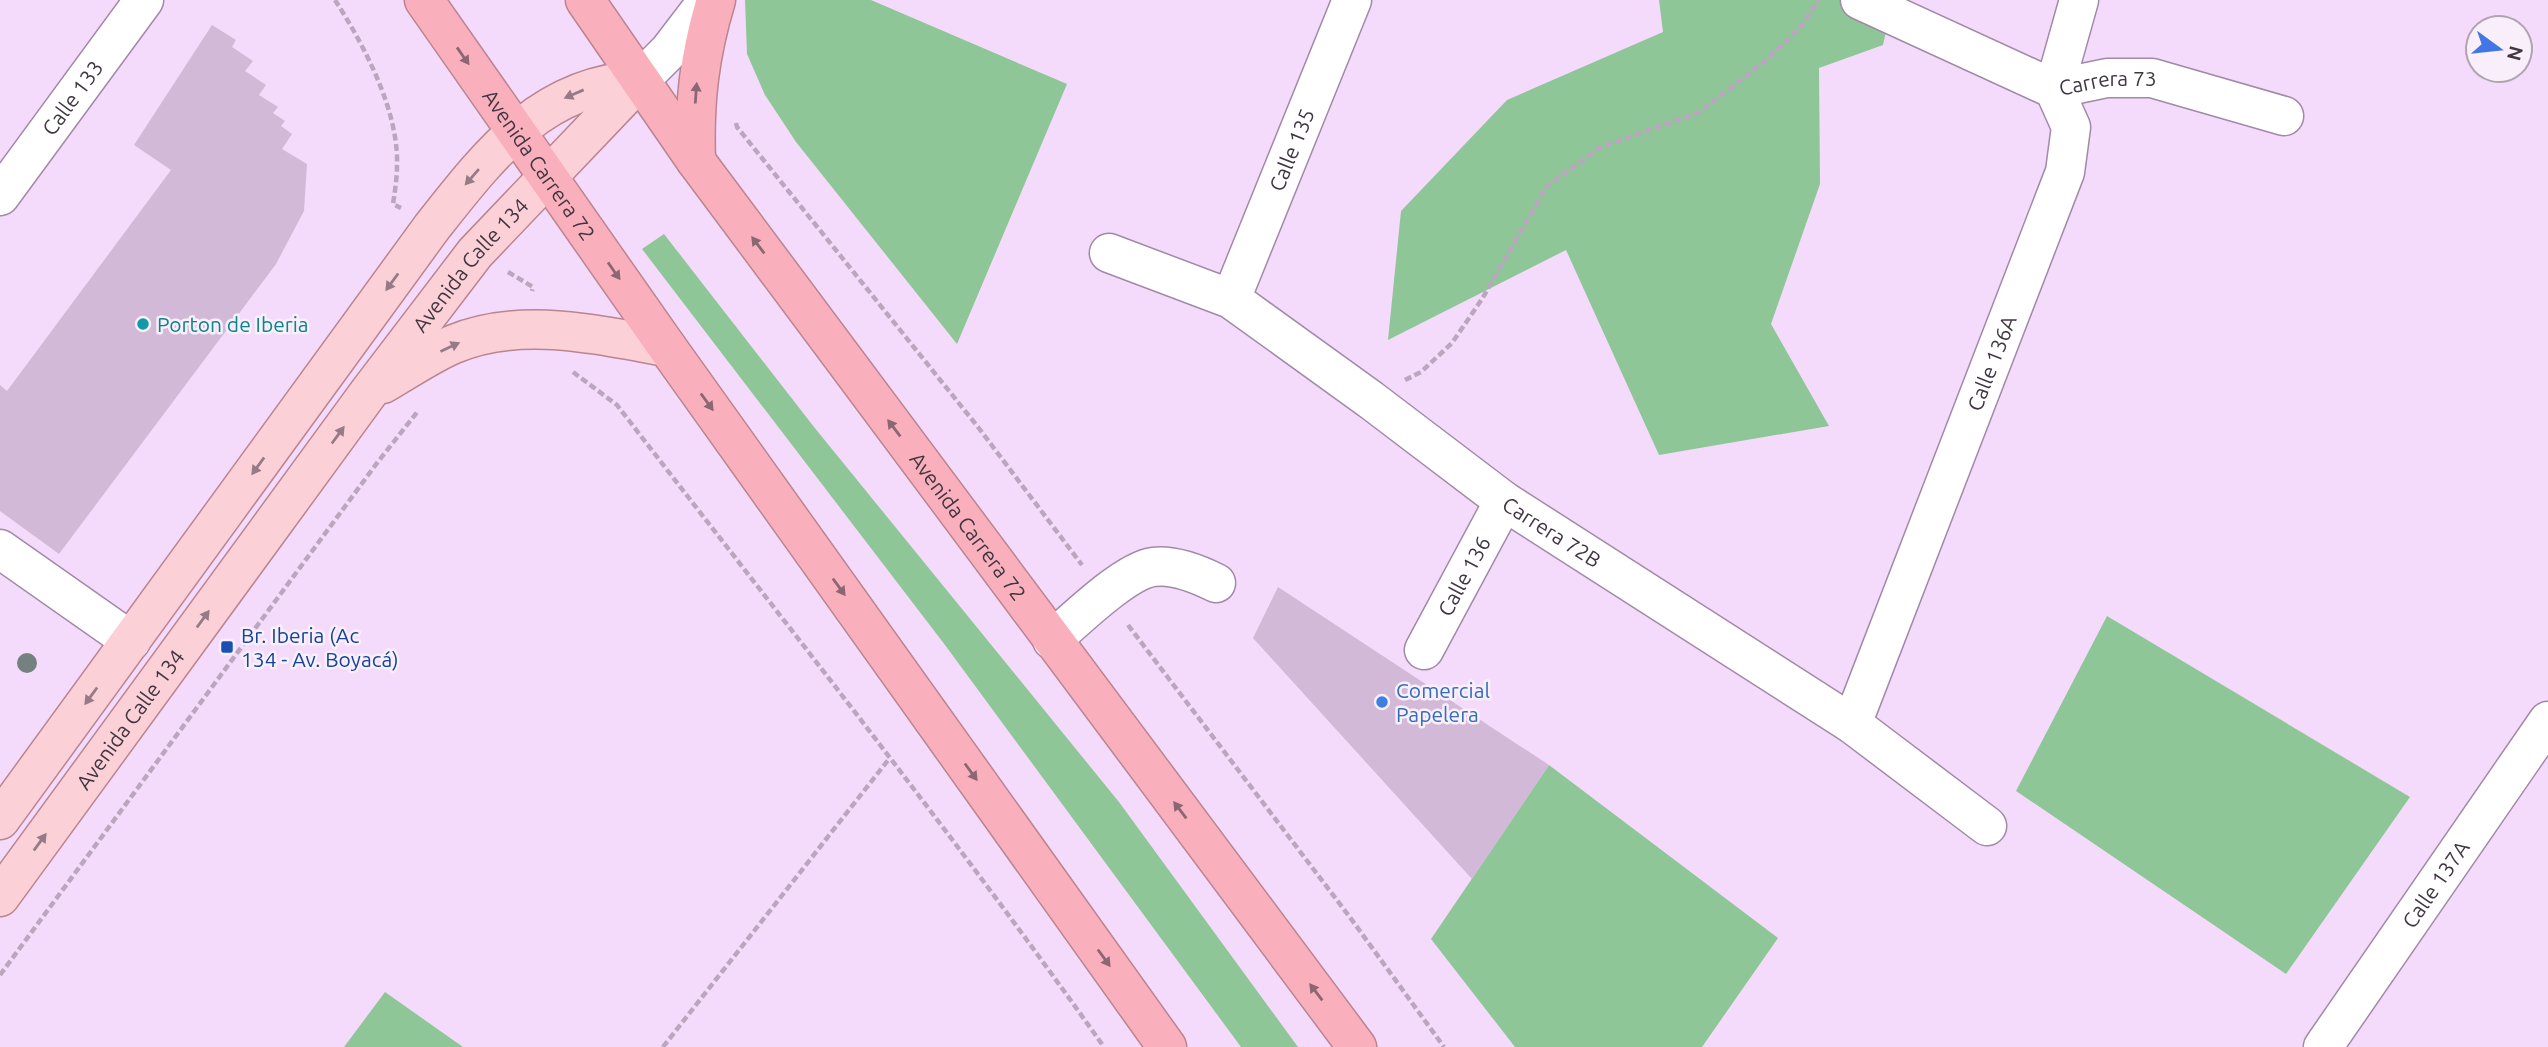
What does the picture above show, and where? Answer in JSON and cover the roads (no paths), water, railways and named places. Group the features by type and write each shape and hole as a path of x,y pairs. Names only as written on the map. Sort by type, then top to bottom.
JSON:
{"highway":[{"name":"Avenida Carrera 72","path":"424,0 667,347 1167,1047"},
{"name":"Avenida Carrera 72","path":"585,0 696,161 1357,1047"},
{"path":"696,161 694,118 697,75 705,33 716,0"}],"main road":[{"path":"0,820 432,227 473,175 534,117 573,93 595,86 640,80"},
{"name":"Avenida Calle 134","path":"0,897 369,391 475,253 640,80"},
{"path":"369,391 453,344 492,331 528,328 593,334 667,347"}],"street":[{"path":"640,80 668,51 708,0"},
{"name":"Calle 135","path":"1231,299 1352,0"},
{"name":"Carrera 73","path":"1860,0 2054,89 2108,78 2152,78 2284,116"},
{"path":"2054,89 2079,0"},
{"name":"Calle 133","path":"0,196 134,4"},
{"name":"Calle 136A","path":"1852,724 2065,172 2071,127 2054,89"},
{"name":"Carrera 72B","path":"1109,253 1231,299 1504,501 1852,724 1987,826"},
{"name":"Calle 136","path":"1424,650 1504,501"},
{"path":"0,549 131,641"},
{"path":"1052,640 1128,577 1153,567 1192,571 1216,583"},
{"name":"Calle 137A","path":"2323,1047 2548,720"}],"place":[{"name":"Porton de Iberia","path":"143,324"},
{"name":"Br. Iberia (Ac 134 - Av. Boyacá)","path":"227,647"},
{"name":"Comercial Papelera","path":"1382,702"}]}
